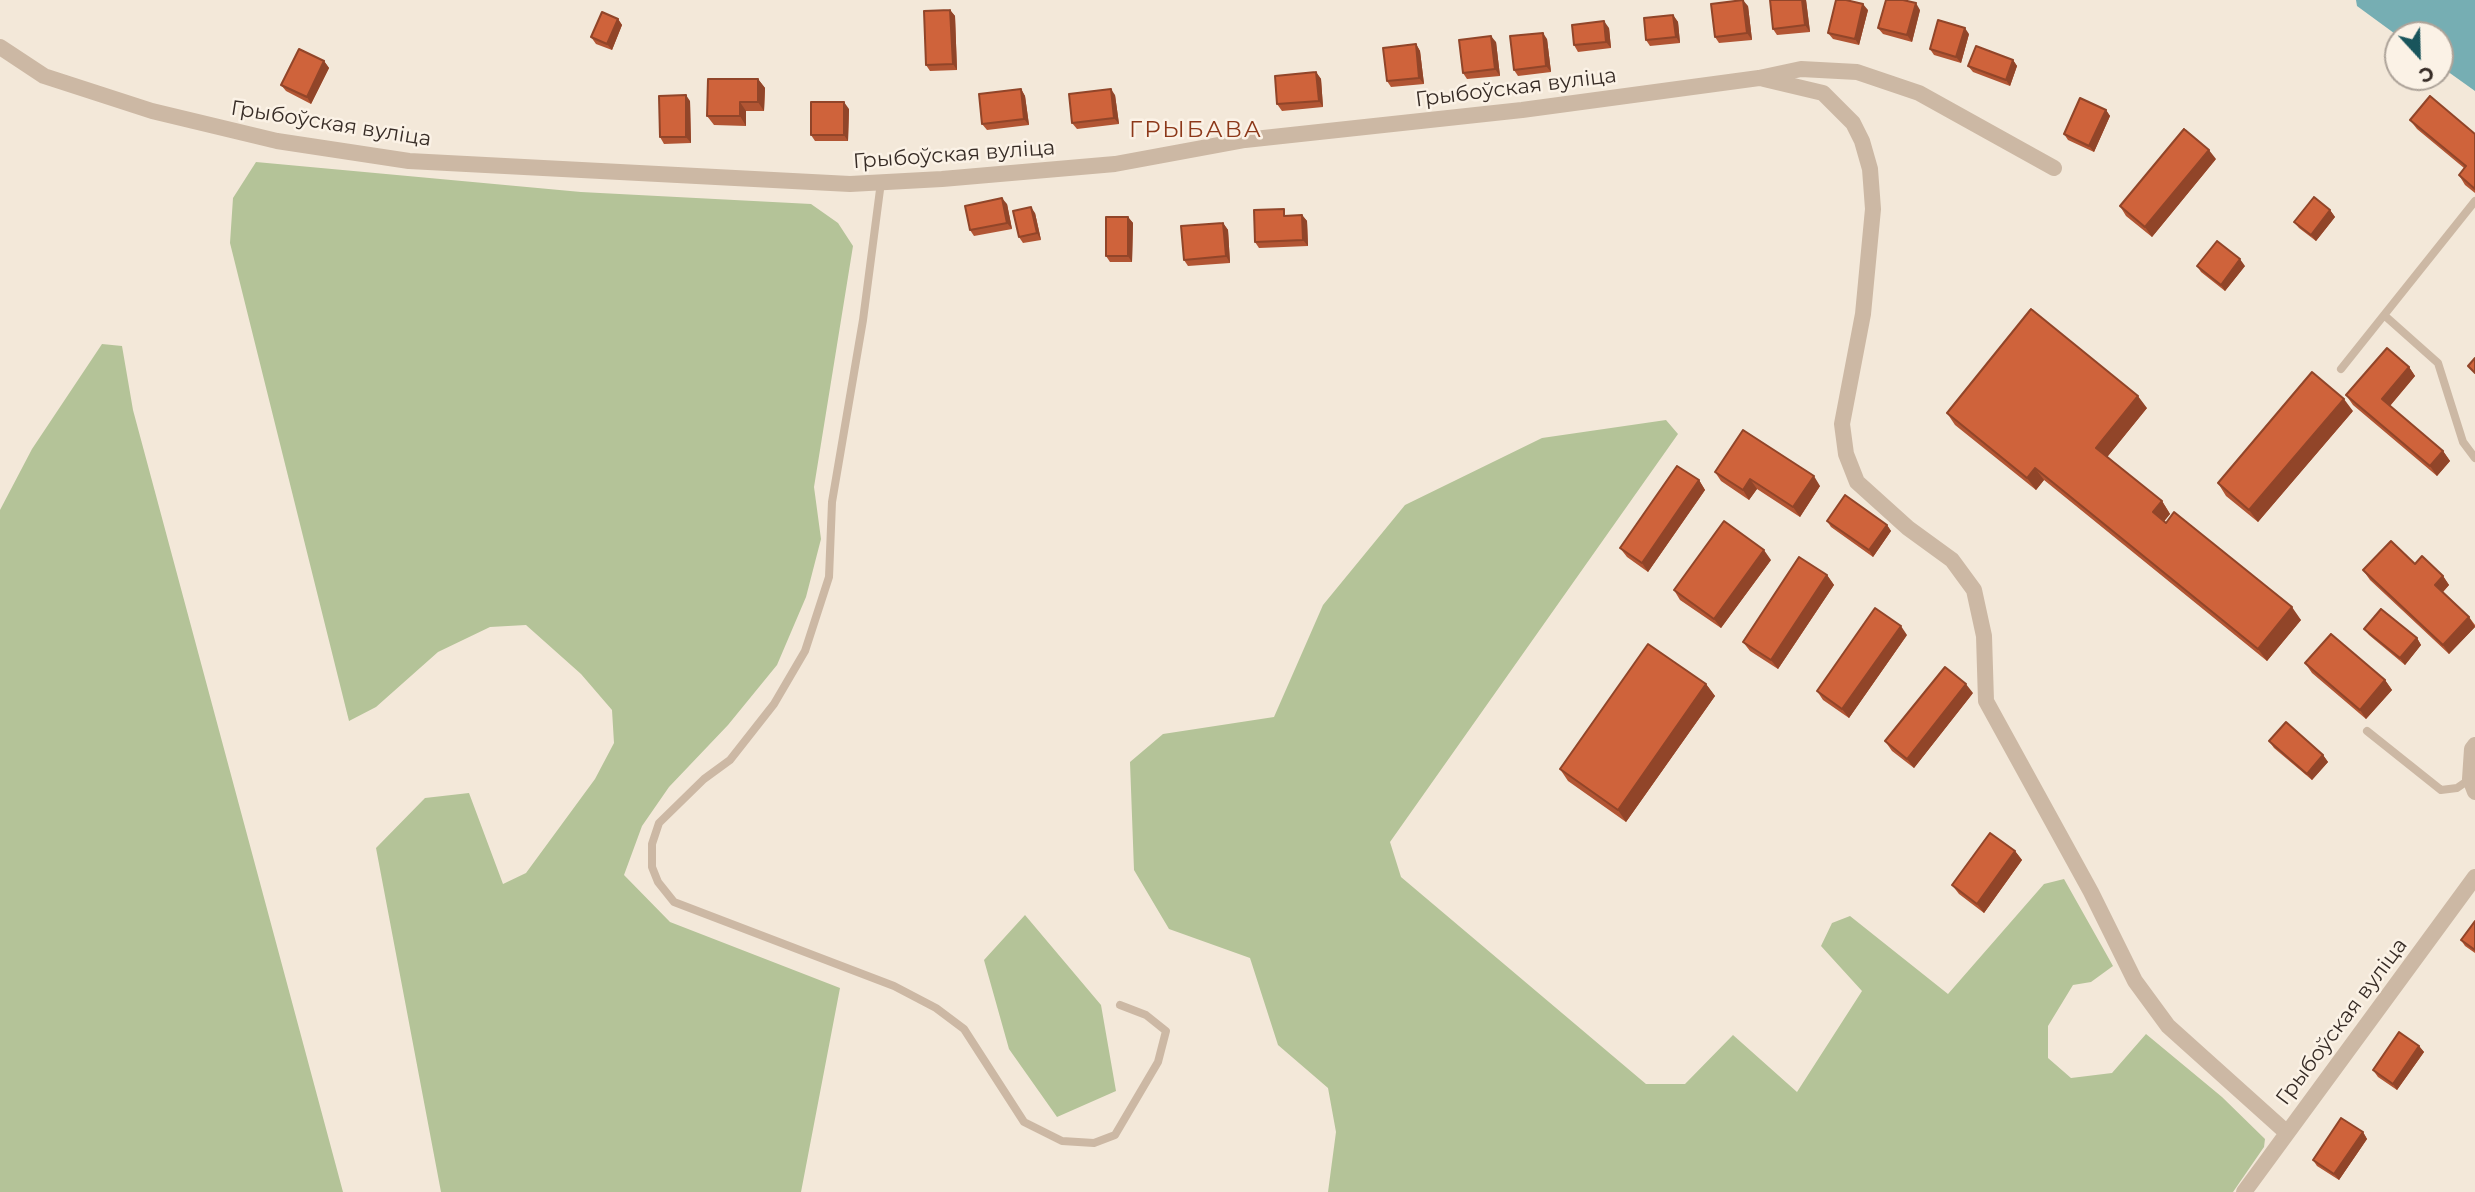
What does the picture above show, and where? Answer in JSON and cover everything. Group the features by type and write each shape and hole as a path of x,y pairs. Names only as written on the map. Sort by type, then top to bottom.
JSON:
{"street":[{"name":"Грыбоўская вуліца","path":"0,47 44,76 152,111 276,141 409,161 850,184 881,182 1115,164 1244,140 1522,110 1759,78 1801,69 1857,72 1919,93 2054,168"},
{"path":"1759,78 1823,93 1853,122 1870,169 1873,209 1863,314 1842,424 1846,454 1857,482 1908,528 1952,560 1974,590 1984,636 1986,701 2097,903 2135,981 2168,1026 2286,1132"},
{"path":"2473,785 2472,749 2475,745"},
{"name":"Грыбоўская вуліца","path":"2244,1192 2475,877"}],"lane":[{"path":"881,182 863,320 832,502 829,576 805,652 774,704 730,760 704,779 659,823 652,844 652,867 658,882 674,902 894,986 936,1008 964,1029 1024,1122 1062,1141 1094,1143 1115,1135 1158,1062 1166,1031 1146,1015 1120,1005"},
{"path":"2340,369 2475,201"},
{"path":"2384,315 2438,363 2463,442 2475,458"},
{"path":"2367,731 2441,790 2473,785"}],"green space":[{"path":"256,162 581,192 811,204 838,223 853,246 814,487 821,539 806,597 777,665 728,725 669,787 642,826 624,875 670,922 840,988 801,1192 441,1192 376,848 425,798 469,793 503,884 526,873 595,779 614,743 612,710 581,674 526,625 490,627 438,652 376,707 349,721 230,243 233,198"},
{"path":"102,344 122,346 133,410 343,1192 0,1192 0,510 32,449"},
{"path":"1666,420 1678,434 1390,842 1401,877 1646,1084 1685,1084 1733,1035 1797,1092 1862,991 1821,946 1832,923 1850,916 1948,994 2044,884 2064,879 2113,966 2091,982 2073,985 2048,1026 2048,1058 2071,1078 2112,1073 2146,1034 2222,1097 2265,1139 2264,1147 2233,1192 1328,1192 1336,1132 1328,1088 1278,1045 1250,958 1169,929 1134,870 1130,762 1163,734 1274,717 1323,605 1405,505 1542,438"},
{"path":"1025,915 1101,1005 1116,1091 1057,1117 1009,1049 984,960"}],"water":[{"path":"2356,0 2475,0 2475,91 2454,76 2454,21 2384,21 2384,26 2357,6"}],"building":[{"path":"1743,0 1747,33 1715,37 1711,4"},
{"path":"1770,0 1802,0 1805,25 1773,29"},
{"path":"1836,0 1863,4 1855,39 1828,33"},
{"path":"1886,0 1916,3 1907,35 1878,28"},
{"path":"950,10 953,64 926,65 924,11"},
{"path":"602,12 618,19 607,44 591,37"},
{"path":"1673,15 1676,37 1646,40 1644,18"},
{"path":"1938,20 1965,28 1956,57 1930,49"},
{"path":"1604,21 1606,42 1574,45 1572,25"},
{"path":"1543,33 1546,66 1514,70 1510,36"},
{"path":"1491,36 1495,69 1463,73 1459,40"},
{"path":"1416,44 1419,78 1387,81 1383,48"},
{"path":"1976,46 2013,60 2006,80 1968,66"},
{"path":"299,49 324,61 307,97 281,85"},
{"path":"1316,72 1319,101 1277,104 1275,76"},
{"path":"708,79 758,79 758,102 740,102 740,116 707,116"},
{"path":"1021,89 1024,119 982,124 979,94"},
{"path":"1111,89 1114,118 1072,123 1069,94"},
{"path":"686,95 686,137 660,137 659,96"},
{"path":"2430,96 2475,134 2475,189 2459,175 2466,166 2410,120"},
{"path":"2080,98 2106,110 2089,146 2064,134"},
{"path":"811,102 844,102 844,135 811,135"},
{"path":"2184,129 2209,150 2145,227 2120,206"},
{"path":"2314,197 2330,210 2311,235 2294,222"},
{"path":"1002,198 1007,223 970,230 965,206"},
{"path":"1031,207 1037,233 1019,237 1013,211"},
{"path":"1284,209 1284,216 1302,215 1303,240 1255,242 1254,210"},
{"path":"1106,217 1128,217 1128,256 1106,256"},
{"path":"1223,223 1226,256 1184,260 1181,226"},
{"path":"2217,241 2240,259 2221,285 2197,266"},
{"path":"2031,309 2138,396 2096,448 2162,501 2153,512 2166,523 2174,512 2292,607 2258,649 2035,468 2027,478 1947,413"},
{"path":"2387,348 2409,367 2382,399 2443,451 2430,466 2346,395"},
{"path":"2475,358 2475,373 2468,366"},
{"path":"2312,372 2344,399 2249,510 2218,483"},
{"path":"1743,430 1814,476 1793,507 1750,479 1743,490 1715,472"},
{"path":"1677,466 1699,480 1642,563 1620,548"},
{"path":"1845,495 1887,525 1869,550 1827,521"},
{"path":"1724,521 1764,550 1714,619 1674,590"},
{"path":"2391,541 2415,564 2422,556 2443,576 2435,585 2469,617 2443,645 2363,570"},
{"path":"1799,557 1827,575 1771,660 1743,642"},
{"path":"1875,608 1901,626 1842,709 1817,691"},
{"path":"2381,609 2417,638 2400,658 2364,629"},
{"path":"2331,634 2385,680 2360,710 2305,663"},
{"path":"1648,644 1706,684 1618,810 1560,769"},
{"path":"1945,667 1966,684 1907,759 1885,741"},
{"path":"2286,722 2323,755 2307,774 2269,741"},
{"path":"1990,833 2015,851 1977,904 1952,885"},
{"path":"2475,921 2475,950 2461,940"},
{"path":"2399,1032 2419,1046 2393,1084 2373,1070"},
{"path":"2341,1118 2363,1132 2334,1174 2313,1160"}],"district":[{"name":"ГРЫБАВА","path":"1196,130"}]}
